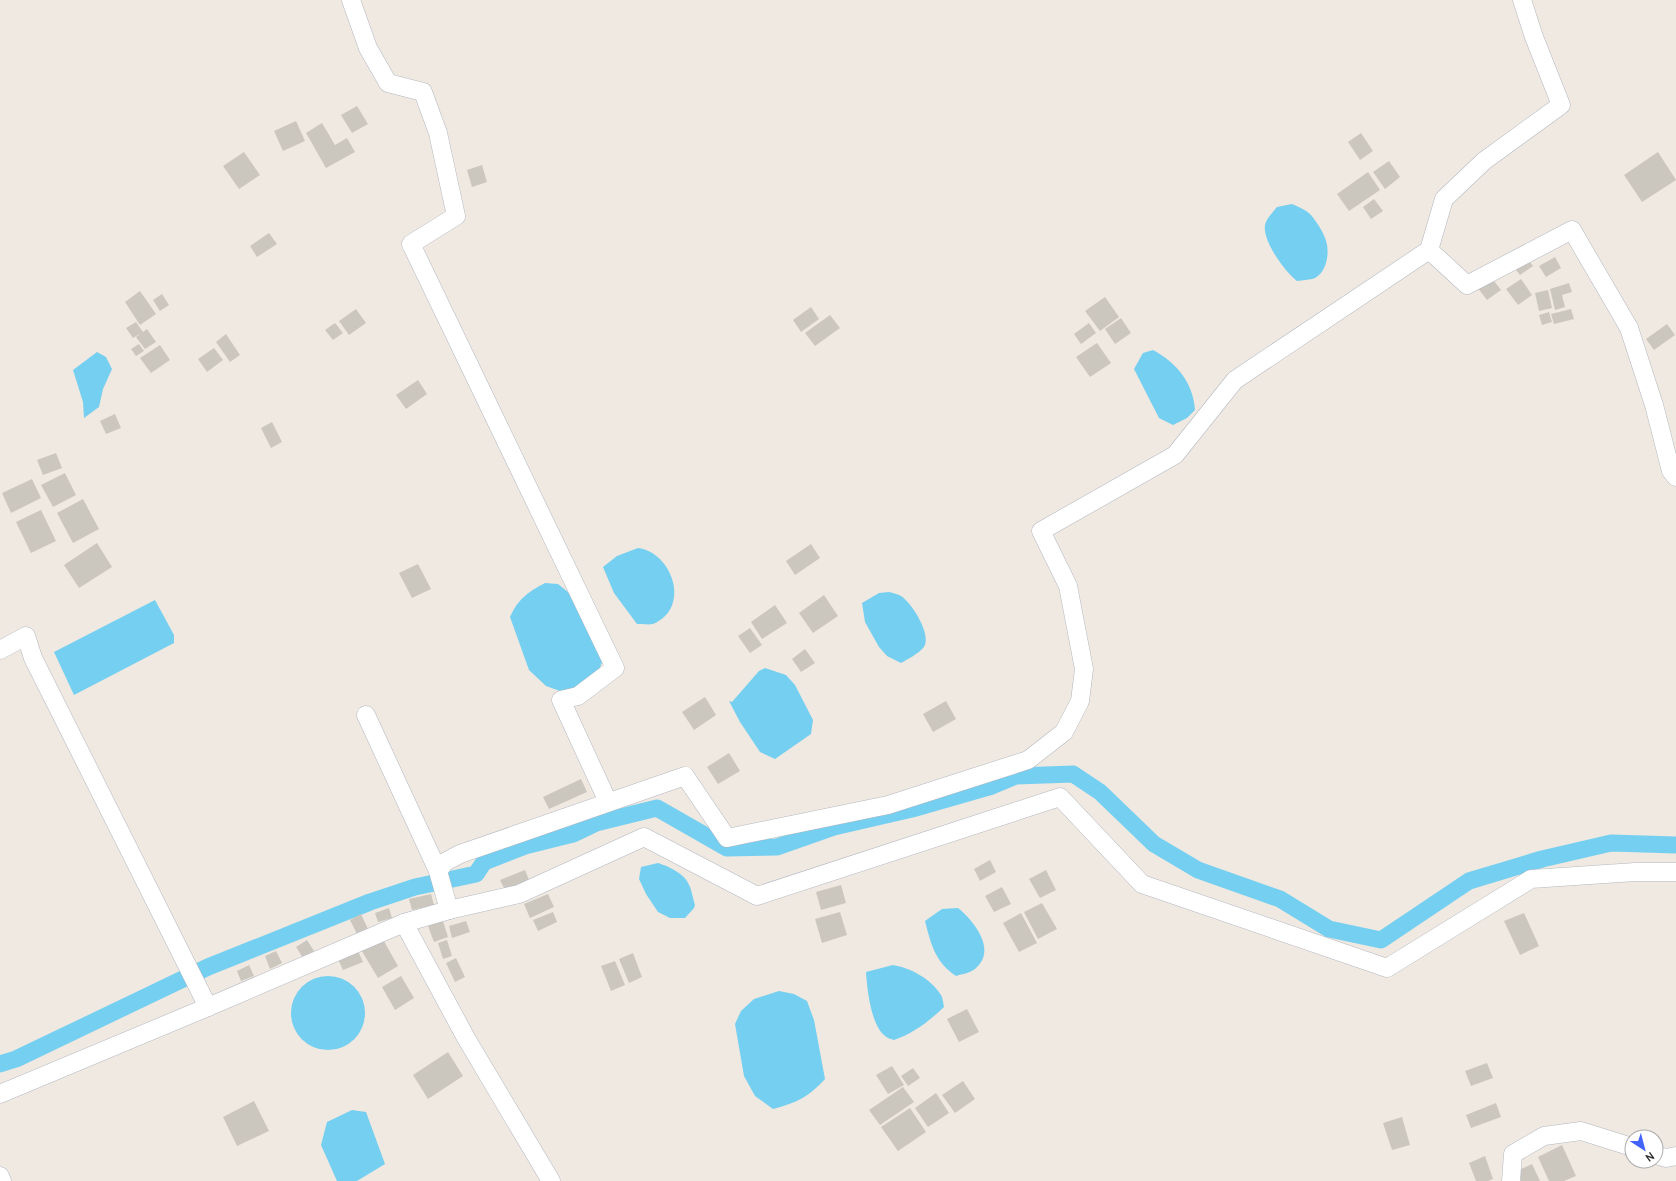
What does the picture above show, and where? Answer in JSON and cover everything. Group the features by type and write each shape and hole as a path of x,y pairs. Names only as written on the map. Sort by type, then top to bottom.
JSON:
{"street":[{"path":"351,0 368,48 388,83 423,92 438,133 456,216 411,244 615,668 578,696 562,700 608,802"},
{"path":"438,871 445,862 460,854 686,776 727,838 888,805 1028,760 1064,732 1080,701 1084,670 1068,586 1041,531 1175,455 1235,380 1429,250 1444,199 1484,161 1561,105 1534,37 1522,0"},
{"path":"1429,250 1467,285 1572,230 1629,328 1654,405 1671,471 1676,478"},
{"path":"0,650 26,636 33,658 208,1007"},
{"path":"366,715 438,871 449,907"},
{"path":"0,1094 404,923 449,907 519,894 644,837 756,896 1060,797 1142,884 1387,968 1531,879 1646,872 1676,872"},
{"path":"404,923 466,1038 551,1181"},
{"path":"1511,1181 1513,1154 1544,1136 1581,1131 1624,1144"},
{"path":"1664,1157 1676,1156"},
{"path":"0,1176 2,1181"}],"water":[{"path":"1292,204 1305,210 1311,215 1321,229 1326,241 1328,254 1326,263 1322,272 1313,279 1297,281 1286,270 1274,254 1266,236 1266,222 1271,214 1277,207"},
{"path":"1153,350 1169,361 1182,375 1194,400 1195,410 1187,418 1173,425 1159,418 1134,369 1143,353"},
{"path":"97,352 106,357 112,369 103,389 99,407 84,418 83,402 73,370"},
{"path":"638,548 650,552 660,559 668,570 673,582 674,594 672,606 665,616 653,624 637,624 614,593 603,567 617,556"},
{"path":"545,583 558,584 568,592 602,656 602,662 598,673 573,689 560,691 546,686 529,670 510,617 516,605 524,597"},
{"path":"889,592 901,596 910,605 920,620 925,635 926,642 922,650 901,663 887,656 879,647 865,622 862,603 879,593"},
{"path":"155,600 174,635 174,643 74,695 54,652"},
{"path":"765,668 786,675 795,685 813,720 811,734 775,759 760,752 740,722 729,701 732,702 759,671"},
{"path":"658,863 677,872 688,882 695,905 685,918 670,918 658,912 646,894 639,879 641,867"},
{"path":"958,908 971,920 981,936 984,945 984,953 982,961 974,970 956,976 943,965 935,952 925,921 942,909"},
{"path":"893,965 900,966 926,979 941,995 944,1007 932,1018 908,1034 894,1040 885,1036 876,1024 867,988 866,972"},
{"path":"328,976 342,979 354,987 362,999 365,1013 362,1027 354,1039 342,1047 328,1050 314,1047 302,1039 294,1027 291,1013 294,999 302,987 314,979"},
{"path":"779,991 794,994 807,1001 814,1020 825,1079 813,1091 802,1098 773,1109 755,1096 744,1076 735,1024 741,1011 754,999"},
{"path":"352,1110 366,1112 385,1164 357,1181 337,1181 321,1145 327,1122"}],"building":[{"path":"357,106 368,124 352,133 341,115"},
{"path":"296,121 305,141 283,151 274,131"},
{"path":"322,123 335,145 347,138 355,152 326,168 306,133"},
{"path":"1361,133 1373,151 1360,160 1348,142"},
{"path":"244,152 260,175 239,189 223,166"},
{"path":"1658,152 1676,180 1642,202 1624,175"},
{"path":"1389,161 1400,177 1385,189 1373,172"},
{"path":"482,165 487,182 472,187 467,170"},
{"path":"1368,172 1380,190 1349,211 1337,194"},
{"path":"1374,199 1383,211 1371,219 1363,207"},
{"path":"269,233 277,244 257,257 250,246"},
{"path":"1526,257 1533,266 1520,275 1513,266"},
{"path":"1555,257 1561,268 1546,277 1539,266"},
{"path":"1491,277 1501,290 1487,300 1477,287"},
{"path":"1521,279 1532,295 1518,305 1506,289"},
{"path":"1569,283 1572,292 1562,295 1565,307 1555,310 1550,289"},
{"path":"1548,290 1552,308 1539,311 1535,293"},
{"path":"140,291 156,314 140,325 125,302"},
{"path":"162,294 169,305 160,311 153,300"},
{"path":"1105,297 1119,317 1100,331 1085,311"},
{"path":"811,307 819,319 801,332 793,320"},
{"path":"356,309 366,323 349,335 339,321"},
{"path":"1571,309 1574,319 1554,324 1551,314"},
{"path":"1549,312 1552,322 1542,325 1539,315"},
{"path":"830,315 840,328 815,346 805,333"},
{"path":"1121,318 1131,333 1115,344 1105,329"},
{"path":"136,322 143,332 147,329 156,342 145,349 136,337 141,333 133,338 126,328"},
{"path":"335,323 343,333 333,340 325,330"},
{"path":"1089,323 1096,333 1081,344 1074,334"},
{"path":"1667,324 1675,335 1654,350 1646,339"},
{"path":"226,334 240,355 230,362 216,342"},
{"path":"1097,343 1111,363 1090,377 1076,357"},
{"path":"139,344 144,351 136,356 131,349"},
{"path":"160,345 170,360 151,373 140,358"},
{"path":"214,348 223,360 207,372 198,359"},
{"path":"418,380 427,394 406,409 396,395"},
{"path":"115,414 121,428 106,434 100,421"},
{"path":"272,422 282,442 271,448 261,428"},
{"path":"56,453 62,468 43,475 37,460"},
{"path":"65,473 76,495 53,507 41,485"},
{"path":"32,479 41,498 11,513 2,493"},
{"path":"83,499 99,529 73,543 57,513"},
{"path":"41,510 56,541 31,553 16,522"},
{"path":"97,543 112,567 79,588 64,565"},
{"path":"811,544 820,558 795,575 786,561"},
{"path":"418,564 431,589 412,598 399,573"},
{"path":"824,595 838,616 813,633 799,613"},
{"path":"775,605 787,623 762,639 751,622"},
{"path":"750,628 762,645 750,653 738,636"},
{"path":"805,649 815,663 801,672 792,659"},
{"path":"705,697 716,715 694,730 682,712"},
{"path":"946,701 956,719 933,732 923,714"},
{"path":"729,753 740,771 718,784 707,767"},
{"path":"581,779 587,792 549,809 543,797"},
{"path":"990,860 996,872 980,881 974,869"},
{"path":"525,870 529,880 505,890 500,880"},
{"path":"1046,870 1056,890 1040,898 1029,879"},
{"path":"841,885 846,903 821,910 816,892"},
{"path":"1002,887 1011,904 994,912 985,896"},
{"path":"431,894 434,905 412,910 409,899"},
{"path":"548,894 554,907 530,918 524,904"},
{"path":"1042,903 1057,929 1038,939 1024,912"},
{"path":"389,908 392,918 378,922 375,913"},
{"path":"553,912 557,922 538,931 533,920"},
{"path":"840,912 847,935 822,943 815,919"},
{"path":"1021,913 1037,943 1019,952 1003,923"},
{"path":"1524,913 1539,946 1520,955 1504,921"},
{"path":"361,914 368,929 357,934 350,920"},
{"path":"443,921 448,937 434,942 428,926"},
{"path":"466,921 470,932 452,938 449,926"},
{"path":"381,936 398,966 378,978 360,948"},
{"path":"307,940 314,951 303,958 296,947"},
{"path":"447,940 452,956 443,959 438,943"},
{"path":"276,951 282,963 270,969 265,956"},
{"path":"358,951 363,962 343,970 338,959"},
{"path":"633,953 642,977 629,983 619,959"},
{"path":"456,958 465,977 455,982 446,963"},
{"path":"615,961 625,985 611,991 601,966"},
{"path":"249,965 254,976 241,981 237,971"},
{"path":"401,976 414,998 395,1010 382,987"},
{"path":"967,1009 979,1032 959,1042 947,1019"},
{"path":"448,1052 463,1076 428,1099 413,1075"},
{"path":"1487,1063 1493,1078 1471,1086 1465,1071"},
{"path":"892,1066 904,1085 888,1094 876,1075"},
{"path":"913,1068 920,1078 908,1086 901,1076"},
{"path":"963,1081 975,1099 955,1113 942,1095"},
{"path":"903,1087 914,1102 880,1125 869,1110"},
{"path":"936,1093 949,1113 928,1127 915,1108"},
{"path":"254,1101 269,1131 237,1146 223,1117"},
{"path":"1496,1103 1501,1117 1471,1128 1466,1115"},
{"path":"910,1108 926,1132 898,1151 881,1127"},
{"path":"1402,1117 1410,1145 1392,1150 1383,1123"},
{"path":"1562,1145 1576,1176 1564,1181 1549,1181 1538,1157"},
{"path":"1485,1156 1493,1179 1488,1181 1476,1181 1469,1163"},
{"path":"1532,1164 1540,1181 1521,1181 1517,1171"}],"waterway":[{"path":"0,1064 16,1059 208,967 370,902 415,887 476,874 484,862 525,846 573,834 596,823 657,808 727,848 777,847 834,827 912,809 992,786 1016,776 1073,774 1100,792 1154,844 1198,870 1280,899 1329,929 1381,940 1469,881 1542,859 1611,843 1676,845"}]}
